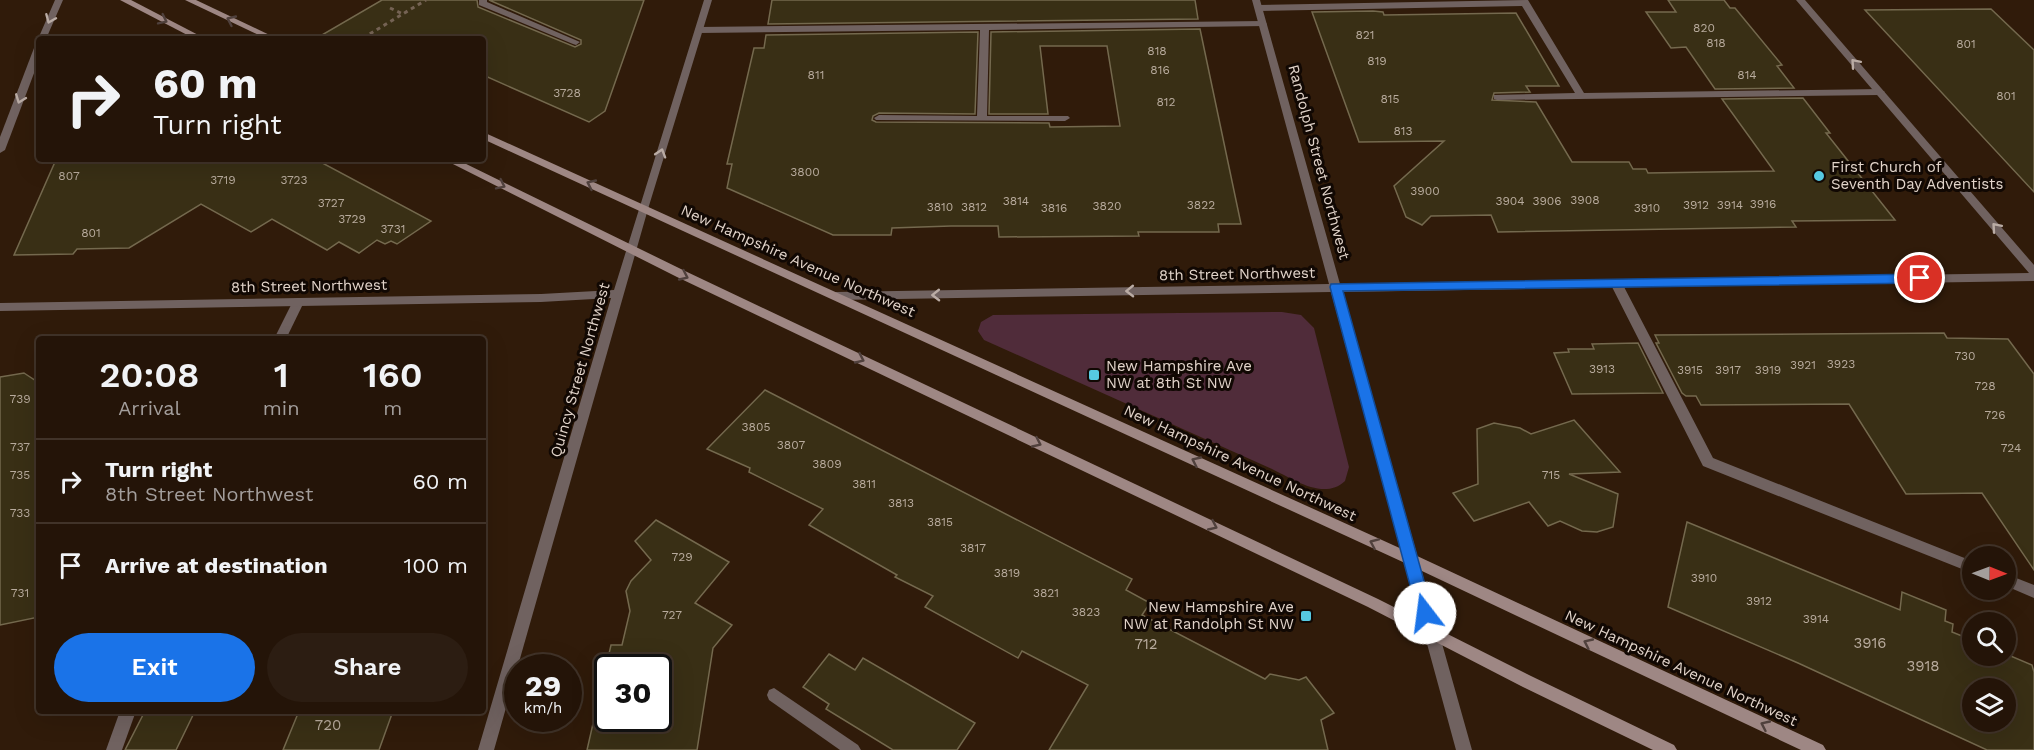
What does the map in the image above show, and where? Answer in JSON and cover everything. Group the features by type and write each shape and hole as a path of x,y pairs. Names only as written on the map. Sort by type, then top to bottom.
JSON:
{"main road":[{"path":"124,0 196,36"},
{"path":"189,0 267,36"},
{"name":"New Hampshire Avenue Northwest","path":"486,136 1410,559 1818,750"},
{"path":"454,162 632,250 1430,632 1669,750"}],"street":[{"path":"43,36 59,0"},
{"path":"483,0 482,3 576,42"},
{"name":"Quincy Street Northwest","path":"486,750 643,209 708,0"},
{"path":"1800,0 2034,272"},
{"path":"1257,4 1524,2 1581,96"},
{"name":"Randolph Street Northwest","path":"1257,4 1464,750"},
{"path":"699,30 1263,24"},
{"path":"982,118 985,27"},
{"path":"0,150 36,56"},
{"path":"1497,97 1880,92"},
{"path":"879,118 1065,118"},
{"name":"8th Street Northwest","path":"836,296 2034,277"},
{"path":"1616,283 1708,462 1962,563"},
{"name":"8th Street Northwest","path":"0,307 530,298 619,294"},
{"path":"281,336 298,302"},
{"path":"2016,584 2034,592"},
{"path":"774,695 853,750"},
{"path":"114,750 127,714"}],"path":[{"path":"366,36 426,0"},
{"path":"390,8 403,14"}],"shaded area":[{"path":"1282,312 1301,315 1314,328 1349,467 1345,481 1337,487 1318,489 1308,486 984,340 978,331 981,322 993,315"}],"building":[{"path":"382,0 477,0 478,7 575,47 581,44 581,40 489,0 644,0 605,111 589,122 486,76 486,36 320,36"},
{"path":"772,0 1195,0 1198,19 768,24"},
{"path":"1668,0 1724,0 1730,8 1735,8 1782,65 1777,66 1794,88 1715,89 1686,47 1671,48 1646,12 1676,12"},
{"path":"1991,9 2034,50 2034,192 1865,10"},
{"path":"1312,12 1383,12 1384,15 1516,13 1559,86 1526,86 1530,92 1494,93 1492,100 1536,102 1572,162 1629,162 1633,169 1646,169 1648,173 1774,171 1722,99 1803,98 1830,133 1826,133 1895,220 1792,221 1796,227 1498,232 1491,215 1431,216 1422,225 1406,217 1394,186 1444,141 1359,142"},
{"path":"1200,29 1241,224 1218,224 1219,232 1138,232 1139,236 999,237 998,226 951,226 892,228 891,235 833,235 727,188 732,164 727,164 754,48 764,48 766,35 978,32 975,114 879,113 873,116 872,120 876,122 1049,123 1050,127 1120,126 1107,46 1040,46 1048,114 989,114 991,32"},
{"path":"55,162 321,162 431,221 397,244 391,241 385,244 377,240 359,253 339,242 327,250 272,219 251,232 201,204 129,248 77,249 73,254 14,255"},
{"path":"1944,333 1947,338 2008,339 2034,374 2034,570 1982,493 1906,494 1849,404 1701,405 1696,396 1686,396 1682,393 1656,343 1659,343 1655,335"},
{"path":"1638,343 1663,393 1572,394 1554,353 1569,352 1568,349 1594,349 1592,344"},
{"path":"24,373 36,381 36,618 0,625 0,377"},
{"path":"765,390 1132,579 1126,590 1150,603 1142,615 1265,679 1270,674 1299,680 1306,677 1334,713 1321,720 1328,750 1049,750 1088,685 1022,651 1018,658 925,607 933,596 895,577 897,575 809,525 823,509 749,472 750,468 707,449"},
{"path":"1574,420 1620,472 1569,474 1618,494 1613,527 1597,532 1582,531 1560,521 1548,526 1529,502 1474,521 1453,493 1478,484 1477,429 1494,423 1520,428 1531,434"},
{"path":"656,520 729,562 695,603 732,625 713,648 697,750 587,750 594,719 594,732 672,732 672,654 609,654 611,645 622,645 630,611 626,591 631,581 651,560 635,541"},
{"path":"1687,522 1900,610 1902,592 1946,610 1945,621 1953,624 1952,632 1962,636 1962,666 2016,666 2016,658 2032,665 2034,672 2034,750 1987,750 1798,663 1668,607"},
{"path":"829,654 855,670 863,658 975,723 957,750 893,750 826,709 829,704 803,687"},
{"path":"143,714 194,714 176,750 125,750"},
{"path":"298,714 392,714 379,750 283,750"}],"place":[{"name":"First Church of Seventh Day Adventists","path":"1819,176"},
{"name":"New Hampshire Ave NW at 8th St NW","path":"1094,375"},
{"name":"New Hampshire Ave NW at Randolph St NW","path":"1306,616"}],"route":[{"path":"1425,613 1336,287 1920,278"}]}
